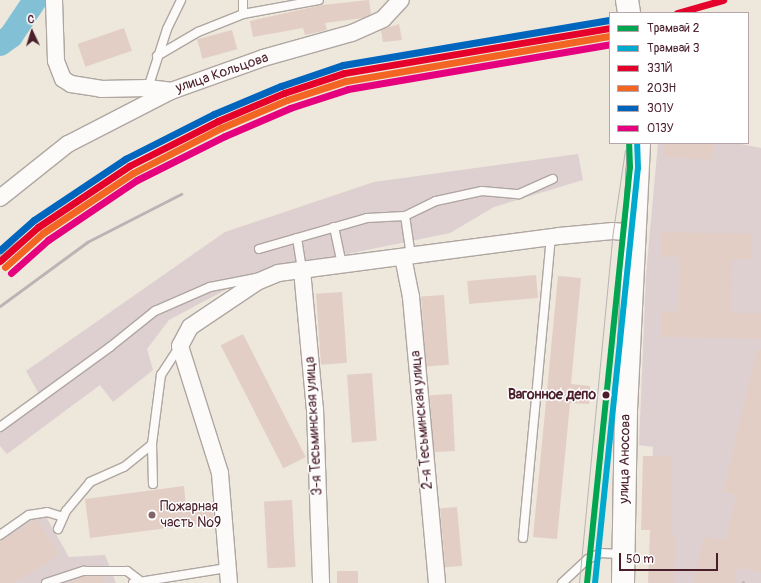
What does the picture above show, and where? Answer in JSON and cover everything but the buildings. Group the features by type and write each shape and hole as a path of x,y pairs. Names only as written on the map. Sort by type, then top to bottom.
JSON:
{"main road":[{"path":"628,0 628,12"},
{"name":"улица Аносова","path":"623,583 626,410 640,146"}],"street":[{"name":"улица Кольцова","path":"54,0 56,61 63,78 71,84 101,89 148,88 171,91 262,58 352,33 383,19 396,2"},
{"path":"0,198 68,144 171,91"},
{"path":"228,576 220,473 180,346 190,327 257,282 278,273 551,237 613,231 636,233"},
{"name":"2-я Тесьминская улица","path":"407,256 437,583"},
{"name":"3-я Тесьминская улица","path":"302,270 315,409 321,583"}],"lane":[{"path":"148,88 157,56 181,0"},
{"path":"243,0 243,14"},
{"path":"157,56 198,32 243,14 319,0"},
{"path":"259,249 367,218 405,216 436,201 482,191 519,194 553,179"},
{"path":"405,216 407,256"},
{"path":"334,227 342,265"},
{"path":"523,538 551,237"},
{"path":"297,238 302,270"},
{"path":"0,427 110,348 155,311 210,287 278,273"},
{"path":"153,484 152,444 161,375 180,346"},
{"path":"58,529 63,517 90,482 124,467 152,444"},
{"path":"0,535 29,515 47,512 63,517"},
{"path":"562,583 588,559 601,553 623,554"},
{"path":"46,583 84,571 127,571 136,582 228,576"}],"shaded area":[{"path":"658,144 741,144 761,148 761,583 649,583 653,447 639,445 646,275"},
{"path":"578,154 583,180 494,207 450,233 259,272 169,320 147,349 153,370 113,402 100,385 7,454 0,446 0,432 43,401 26,371 225,232 374,182"},
{"path":"41,508 69,557 105,555 116,583 0,583 0,533"}],"waterway":[{"path":"0,44 11,36 35,0"}],"tram line":[{"name":"2","path":"587,583 630,167 629,144"},
{"name":"3","path":"595,583 638,168 637,144"},
{"path":"579,583 613,231 625,150"}],"railway":[{"path":"0,306 87,242 181,194"},
{"path":"0,255 38,227"}],"transit line":[{"name":"331Й","path":"681,12 723,0"},
{"name":"301У","path":"0,250 34,220 125,159 214,114 281,86 343,65 609,20"},
{"name":"331Й","path":"0,261 38,227 129,166 218,121 284,93 344,73 609,28"},
{"name":"203Н","path":"5,267 43,233 133,173 221,128 287,100 346,81 609,36"},
{"name":"013У","path":"11,273 48,240 137,180 225,136 290,108 348,89 609,44"}],"place":[{"name":"Вагонное депо","path":"606,395"},
{"name":"Пожарная часть №9","path":"152,515"}]}
